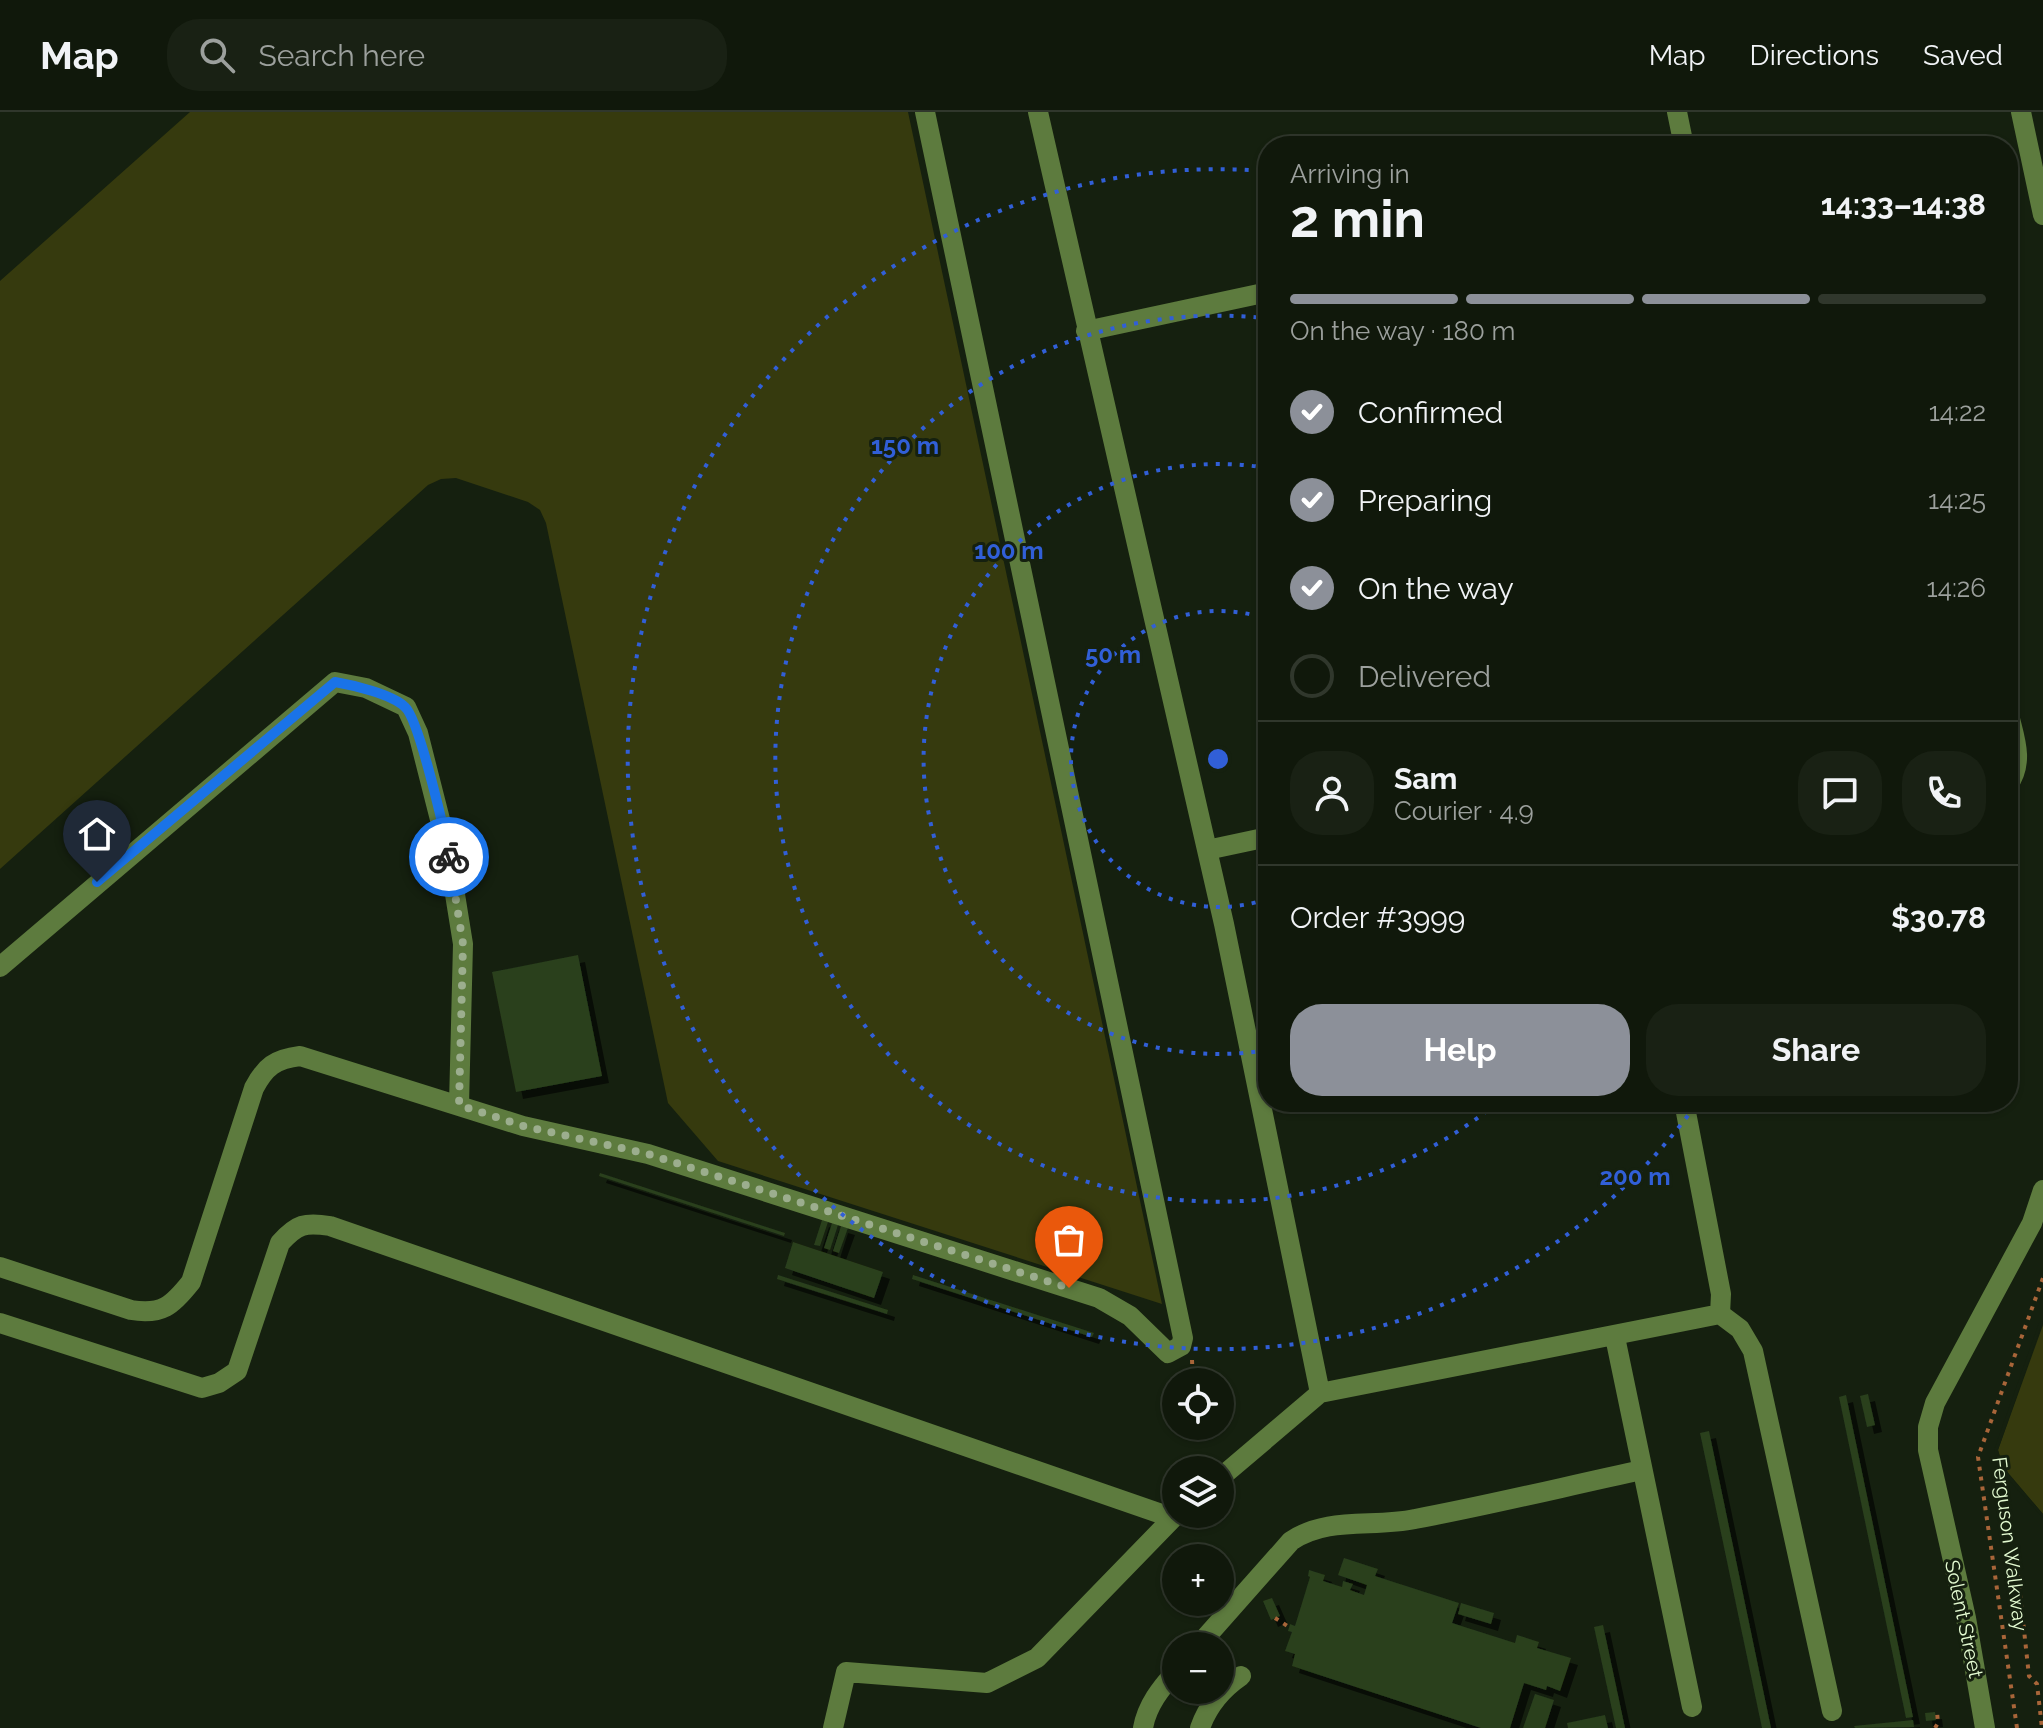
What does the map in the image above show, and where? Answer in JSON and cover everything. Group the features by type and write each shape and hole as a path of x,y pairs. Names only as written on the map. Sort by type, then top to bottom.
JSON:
{"street":[{"path":"0,1267 131,1310 148,1313 163,1309 178,1299 191,1282 254,1088 270,1064 283,1058 300,1056 523,1126 648,1154 1099,1298 1130,1316 1168,1353 1181,1346 1183,1338 925,112"},
{"path":"1038,112 1207,850 1258,1095"},
{"path":"1677,112 1682,136"},
{"path":"2021,112 2043,215"},
{"path":"1086,331 1258,294"},
{"path":"0,967 335,682 366,688 406,707 418,733 448,851 463,944 459,1105"},
{"path":"1207,850 1258,839"},
{"path":"1262,1112 1320,1393"},
{"path":"1686,1112 1721,1294 1720,1314"},
{"name":"Solent Street","path":"1985,1728 1966,1618 1928,1450 1928,1427 1935,1403 2032,1223 2043,1190"},
{"path":"0,1323 202,1388 219,1383 237,1371 280,1243 291,1231 309,1223 330,1226 1162,1512"},
{"path":"1234,1466 1320,1393 1720,1314 1740,1329 1753,1351 1832,1711"},
{"path":"1615,1337 1692,1707"},
{"path":"1210,1632 1291,1541 1306,1531 1333,1525 1411,1520 1642,1470"},
{"path":"833,1728 846,1672 987,1683 1037,1658 1163,1528"},
{"path":"1200,1728 1218,1695 1241,1676"},
{"path":"1143,1728 1145,1717 1162,1687"}],"path":[{"name":"Ferguson Walkway","path":"2017,1728 1978,1457 2043,1278"},
{"path":"2018,1575 2029,1676 2037,1684 2042,1728"},
{"path":"1275,1618 1289,1627"},
{"path":"1935,1728 1937,1712"}],"shaded area":[{"path":"190,112 908,112 1162,1304 718,1161 668,1103 546,523 540,510 528,502 456,478 441,479 428,485 0,869 0,281"},
{"path":"2043,1325 2043,1514 2003,1467 1998,1450"}],"pier":[{"path":"2043,1321 1998,1450 2003,1467 2043,1514 2043,1518 1999,1469 1994,1450 2039,1323"}],"building":[{"path":"578,955 602,1076 516,1092 492,972"},
{"path":"600,1173 785,1233 784,1236 599,1176"},
{"path":"822,1220 828,1222 820,1246 814,1245"},
{"path":"832,1223 838,1225 830,1250 824,1248"},
{"path":"841,1226 848,1228 839,1253 833,1251"},
{"path":"793,1242 883,1272 874,1298 785,1268"},
{"path":"778,1275 888,1310 887,1314 777,1279"},
{"path":"913,1275 1094,1333 1092,1337 912,1279"},
{"path":"1868,1394 1875,1425 1867,1427 1860,1396"},
{"path":"1846,1395 1913,1717 1906,1718 1839,1397"},
{"path":"1709,1431 1771,1728 1762,1728 1700,1433"},
{"path":"1344,1558 1378,1569 1375,1576 1459,1603 1452,1623 1515,1643 1517,1635 1539,1642 1537,1648 1571,1658 1560,1691 1524,1683 1510,1728 1481,1728 1292,1666 1295,1654 1285,1651 1292,1632 1288,1631 1290,1624 1295,1626 1310,1577 1309,1570 1325,1575 1323,1581 1342,1587 1343,1581 1353,1584 1350,1590 1364,1595 1367,1585 1338,1575"},
{"path":"1272,1598 1280,1616 1271,1620 1263,1601"},
{"path":"1461,1603 1494,1613 1491,1624 1458,1614"},
{"path":"1603,1625 1625,1728 1616,1728 1594,1627"},
{"path":"1535,1694 1554,1700 1545,1728 1523,1728"},
{"path":"1935,1712 1936,1720 1926,1721 1925,1713"},
{"path":"1605,1715 1608,1728 1568,1728 1567,1723"},
{"path":"1913,1720 1914,1727 1854,1726"}],"way so far":[{"path":"449,857 463,944 459,1105 523,1126 648,1154 1069,1288"}],"route":[{"path":"97,882 335,682 366,688 406,707 418,733 449,857"}]}
